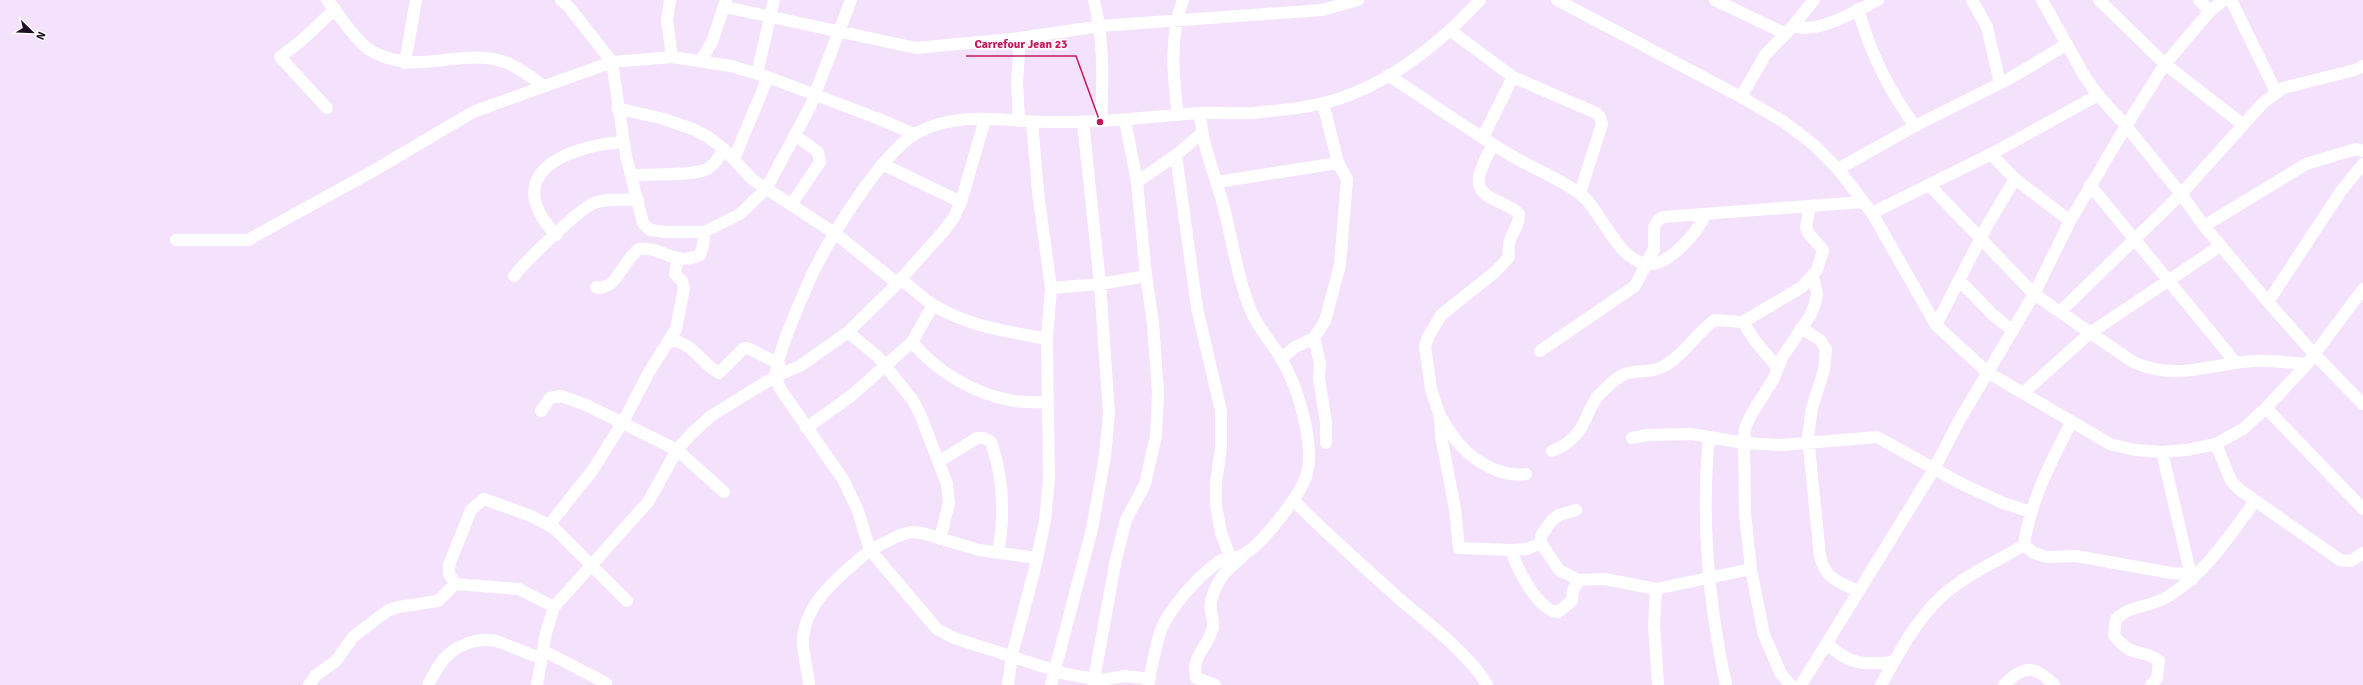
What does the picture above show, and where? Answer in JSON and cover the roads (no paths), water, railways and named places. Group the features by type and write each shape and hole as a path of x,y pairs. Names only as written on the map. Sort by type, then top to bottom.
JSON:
{"street":[{"path":"405,63 416,0"},
{"path":"561,0 569,7 612,62 617,108 623,142 643,223 650,230 666,232 704,232 740,214 766,189 796,136 815,94 851,0"},
{"path":"670,0 667,20 672,57"},
{"path":"734,159 763,75 774,0"},
{"path":"1094,0 1100,26 1103,73 1101,121"},
{"path":"1178,115 1174,76 1176,19 1183,0"},
{"path":"701,60 712,42 725,4 771,18 916,48 1020,38 1100,26 1176,19 1322,10 1358,0"},
{"path":"1246,554 1231,559 1220,560 1200,577 1178,603 1161,630 1149,682 1126,676 1093,682 1012,655 954,638 937,629 870,550 858,511 844,481 781,390 776,376 778,364 795,314 813,273 836,234 882,164 914,134 933,125 958,119 1032,122 1083,122 1126,120 1200,113 1252,113 1323,103 1355,92 1388,75 1451,31 1480,0"},
{"path":"1557,0 1741,97 1800,134 1838,169 1872,213 1936,325 1987,372 2071,423 2110,444 2135,450 2162,452 2216,444 2243,429 2266,408 2311,360 2363,289"},
{"path":"1715,0 1789,30 1818,27 1878,0"},
{"path":"1741,97 1765,54 1789,30 1814,0"},
{"path":"1972,0 1987,27 2000,83"},
{"path":"2042,0 2098,95 2126,126 2181,194 2220,246 2268,302 2311,360 2363,404"},
{"path":"2099,0 2165,64 2242,124"},
{"path":"2199,0 2210,11"},
{"path":"1801,685 1857,591 1934,468 1987,372 2034,294 2070,221 2126,126 2165,64 2210,11 2224,0"},
{"path":"2232,0 2276,92"},
{"path":"327,108 280,57 301,42 331,4 366,48 405,63 418,64 468,57 496,60 505,62 544,86"},
{"path":"1858,9 1873,56 1896,98 1915,126"},
{"path":"1451,31 1513,77 1596,113 1600,117 1602,124 1580,193"},
{"path":"1019,121 1017,82 1020,38"},
{"path":"1838,169 1915,126 2000,83 2067,44"},
{"path":"176,240 248,240 373,171 473,112 612,62 672,57 701,60 763,75 815,94 914,134"},
{"path":"2061,311 2181,194 2242,124 2276,92 2300,84 2355,70 2363,66"},
{"path":"1388,75 1494,144 1580,193 1614,240 1637,260 1647,264 1663,260 1678,250 1701,225 1706,214"},
{"path":"1483,137 1513,77"},
{"path":"1872,213 1991,154 2098,95"},
{"path":"1281,359 1295,347 1314,338 1325,321 1340,265 1347,179 1338,163 1323,103"},
{"path":"617,108 664,119 695,130 724,149 747,175 766,189 836,234 933,305 962,320 983,328 1047,339"},
{"path":"1200,113 1201,134 1217,182 1232,247 1251,312 1281,359 1297,394 1309,447 1307,473 1294,501 1246,554 1223,573 1216,586 1211,602 1213,626 1194,665 1196,678 1214,685"},
{"path":"537,685 554,607 591,564 632,523 648,502 677,450 711,416 776,376 800,366 848,332 899,281 942,234 961,202 985,119"},
{"path":"1093,682 1116,559 1126,520 1145,484 1156,436 1158,393 1154,331 1146,276 1137,182 1126,120"},
{"path":"1008,685 1012,655 1045,521 1049,479 1047,339 1051,288 1038,192 1032,122"},
{"path":"1051,685 1092,529 1105,456 1109,414 1100,284 1083,122"},
{"path":"1137,182 1201,134"},
{"path":"791,205 820,162 818,152 796,136"},
{"path":"556,235 537,208 534,198 533,191 542,171 554,161 572,152 623,142"},
{"path":"1494,144 1485,159 1479,178 1480,187 1488,196 1516,210 1519,218 1508,242 1508,260 1476,288 1441,315 1428,336 1425,355 1431,388 1440,416 1441,436 1453,498 1459,548 1511,550 1527,549 1541,544"},
{"path":"2204,226 2306,164 2356,148 2363,151"},
{"path":"631,176 696,172 707,169 715,164 724,149"},
{"path":"1176,154 1197,308 1221,411 1221,447 1216,483 1216,505 1221,533 1231,559"},
{"path":"1991,154 2015,179 2070,221"},
{"path":"1217,182 1338,163"},
{"path":"882,164 961,202"},
{"path":"2268,302 2341,191 2363,164"},
{"path":"1936,325 1998,204 2015,179"},
{"path":"1929,185 2034,294 2061,311 2133,362 2151,370 2196,371 2236,363 2311,360"},
{"path":"2090,186 2135,239 2167,282 2236,363"},
{"path":"514,276 523,264 576,215 594,203 638,200"},
{"path":"1540,351 1635,286 1654,250 1654,227 1658,220 1663,217 1863,202"},
{"path":"1552,451 1561,448 1583,426 1590,406 1598,395 1626,373 1657,370 1668,364 1715,320 1743,322 1802,287 1813,277 1822,261 1823,250 1809,234 1806,227 1810,206"},
{"path":"596,287 599,288 609,286 616,280 627,259 639,249 654,250 677,260 700,255 703,246 704,232"},
{"path":"2023,393 2090,333 2220,246"},
{"path":"549,525 592,471 623,422 649,372 670,340 680,317 684,288 682,281 675,274 677,260"},
{"path":"1051,288 1100,284 1146,276"},
{"path":"1791,685 1781,674 1764,635 1751,570 1745,514 1744,443 1748,421 1778,368 1783,356 1810,316 1815,304 1817,294 1813,277"},
{"path":"1959,280 1993,315 2013,331"},
{"path":"806,428 851,396 912,342 933,305"},
{"path":"1743,322 1755,341 1778,368"},
{"path":"1801,328 1820,340 1826,349 1824,370 1809,423 1808,443 1823,567 1828,576 1857,591"},
{"path":"848,332 884,366 912,399 940,461 947,484 949,503 940,539"},
{"path":"1314,338 1320,363 1319,378 1326,423 1326,443"},
{"path":"670,340 694,350 719,373 744,348 748,348 778,364"},
{"path":"912,342 938,367 965,385 1008,400 1047,403"},
{"path":"542,411 550,398 561,396 623,422 677,450 724,492"},
{"path":"2266,408 2363,510"},
{"path":"1440,416 1462,447 1479,461 1512,475 1526,474"},
{"path":"1882,685 1893,662 1920,619 1937,600 1955,586 2024,545 2031,512 2052,460 2071,423"},
{"path":"1632,438 1671,434 1709,437 1744,443 1782,445 1877,437 2003,503 2031,512"},
{"path":"1709,437 1707,460 1706,541 1709,580 1726,685"},
{"path":"940,461 977,438 984,438 991,442 998,461 1003,492 1003,524 998,553"},
{"path":"2216,444 2231,481 2255,501 2340,560 2351,561 2363,553"},
{"path":"2162,452 2191,577"},
{"path":"455,584 449,574 449,565 463,524 471,510 484,499 511,508 549,525 570,542 627,601"},
{"path":"1294,501 1342,548 1448,642 1482,675 1487,685"},
{"path":"2152,685 2157,678 2159,661 2154,657 2127,649 2120,643 2114,635 2116,619 2126,612 2165,599 2212,561 2255,501"},
{"path":"1576,510 1559,515 1552,520 1541,536 1541,544 1559,570 1579,580 1604,579 1656,589 1709,580 1751,570"},
{"path":"810,685 803,645 807,619 828,588 870,550 890,538 911,532 922,533 940,539 998,553 1037,558"},
{"path":"2024,545 2034,553 2047,557 2076,556 2191,577"},
{"path":"1511,550 1517,568 1527,585 1536,597 1555,612 1568,606 1572,601 1573,590 1579,580"},
{"path":"309,685 316,675 336,661 353,637 387,611 398,607 438,601 455,584 519,589 554,607"},
{"path":"1656,589 1654,625 1658,685"},
{"path":"428,685 446,655 454,648 469,642 486,639 496,641 519,652 543,654 606,683"},
{"path":"1827,643 1834,650 1859,663 1870,665 1893,662"},
{"path":"2004,685 2023,670 2035,670 2044,673 2054,685"}],"place":[{"name":"Carrefour Jean 23","path":"1100,122"}]}
